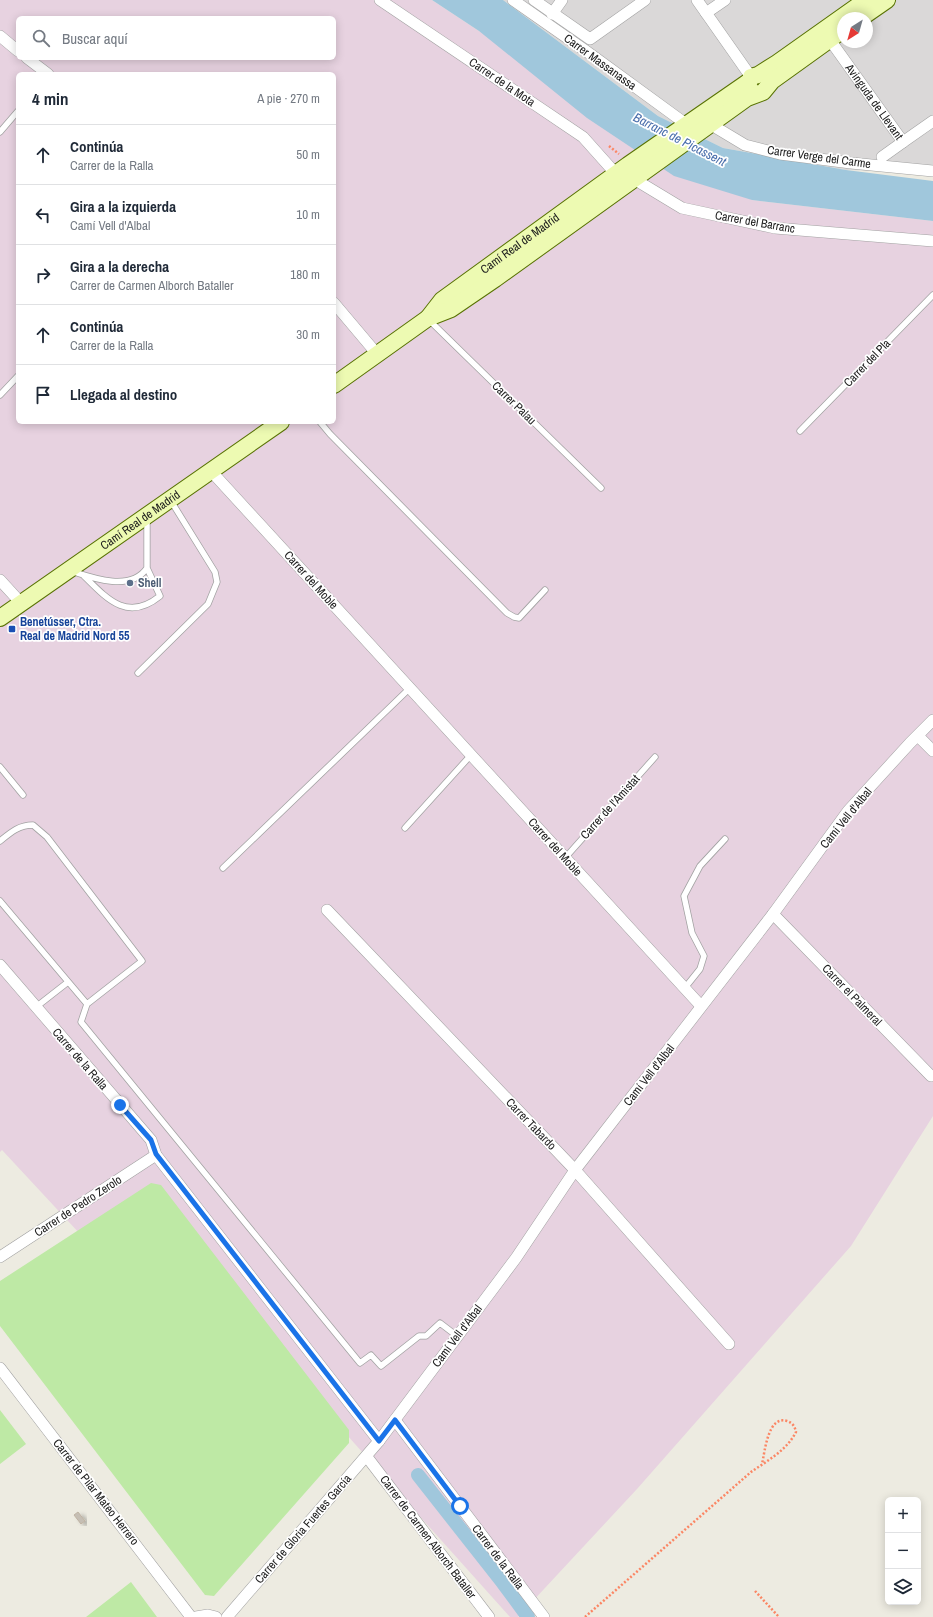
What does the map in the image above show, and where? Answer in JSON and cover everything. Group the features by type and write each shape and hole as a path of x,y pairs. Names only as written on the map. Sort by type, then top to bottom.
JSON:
{"street":[{"name":"Carrer de la Mota","path":"380,0 631,170"},
{"name":"Carrer Massanassa","path":"514,0 586,50 686,124"},
{"name":"Carrer Massanassa","path":"534,0 552,14 590,39 645,0"},
{"path":"552,14 562,0"},
{"path":"697,0 756,83"},
{"path":"706,13 725,0"},
{"name":"Avinguda de Llevant","path":"756,83 866,0"},
{"path":"870,12 887,0"},
{"name":"Avinguda de Llevant","path":"631,170 686,124 837,35"},
{"path":"0,36 16,49"},
{"name":"Avinguda de Llevant","path":"845,48 903,142 882,157"},
{"path":"30,60 45,72"},
{"name":"Camí Real de Madrid","path":"428,318 442,300 631,170 706,127 747,98 756,83"},
{"path":"903,142 933,121"},
{"name":"Carrer Verge del Carme","path":"706,127 745,145 780,154 851,163 933,170"},
{"name":"Camí Real de Madrid","path":"336,384 428,318 451,309 571,226 631,170"},
{"name":"Carrer del Barranc","path":"631,170 682,208 775,228 933,241"},
{"path":"336,305 377,354"},
{"name":"Camí Real de Madrid","path":"0,618 21,603 75,573 146,516 278,424"},
{"name":"Carrer del Moble","path":"211,471 701,1006"},
{"path":"0,580 21,603"},
{"name":"Camí Vell d'Albal","path":"379,1441 516,1258 575,1170 773,914 848,811 933,720"},
{"path":"918,736 933,751"},
{"name":"Carrer Tabardo","path":"327,910 575,1170 729,1344"},
{"name":"Carrer el Palmeral","path":"773,914 931,1076"},
{"name":"Carrer de la Ralla","path":"0,965 151,1140 156,1154"},
{"path":"156,1154 379,1441"},
{"name":"Carrer de Pedro Zerolo","path":"0,1257 156,1154"},
{"name":"Carrer de Pilar Mateo Herrero","path":"0,1368 192,1617"},
{"name":"Carrer de la Ralla","path":"395,1420 544,1617"},
{"name":"Carrer de Gloria Fuertes García","path":"227,1617 379,1441"},
{"name":"Carrer de Carmen Alborch Bataller","path":"366,1457 489,1617"},
{"path":"196,1617 208,1615 216,1617"}],"lane":[{"path":"0,132 16,113"},
{"name":"Carrer del Pla","path":"800,431 933,294"},
{"name":"Carrer Palau","path":"428,318 601,488"},
{"path":"0,395 16,378"},
{"path":"322,424 507,613 519,618 545,590"},
{"path":"138,673 208,604 217,582 215,572 170,500"},
{"path":"75,573 119,605 130,608 139,608 153,602 160,596 147,568 146,516"},
{"path":"75,573 96,580 127,581 144,573 147,568"},
{"path":"223,868 410,688"},
{"path":"405,828 471,755"},
{"name":"Carrer de l'Amistat","path":"565,858 655,757"},
{"path":"0,767 23,795"},
{"path":"0,841 14,829 25,825 34,825 47,837 142,961 87,1004 81,1022 360,1363 371,1355 381,1366 419,1336 426,1336 440,1324 457,1336"},
{"path":"684,989 700,969 704,956 692,933 684,896 700,866 725,839"},
{"path":"0,901 87,1004"},
{"path":"36,1008 68,982"}],"path":[{"path":"586,1617 751,1472 774,1457 792,1441 796,1432 795,1426 789,1421 782,1420 776,1422 772,1428 766,1444 762,1464"},
{"path":"755,1591 779,1617"}],"shaded area":[{"path":"0,0 432,0 479,31 752,200 933,221 933,1116 851,1246 637,1489 518,1617 510,1617 157,1223 107,1263 2,1150 0,1152"},
{"path":"503,0 933,0 933,172 846,170 723,148 658,116"}],"green space":[{"path":"151,1183 161,1185 349,1430 349,1443 214,1596 205,1595 0,1326 0,1281"},
{"path":"0,1410 26,1444 0,1464"},
{"path":"131,1582 157,1617 86,1617"}],"water":[{"name":"Barranc de Picassent","path":"432,0 503,0 658,116 723,148 846,170 933,181 933,221 752,200 674,176 587,118 479,31"}],"building":[{"path":"78,1512 85,1521 81,1524 74,1515"}],"waterway":[{"path":"418,1475 528,1617"}],"place":[{"name":"Shell","path":"130,583"},
{"name":"Benetússer, Ctra. Real de Madrid Nord 55","path":"12,629"}],"route":[{"path":"120,1105 151,1140 154,1152 379,1441 395,1420 460,1506"}]}
